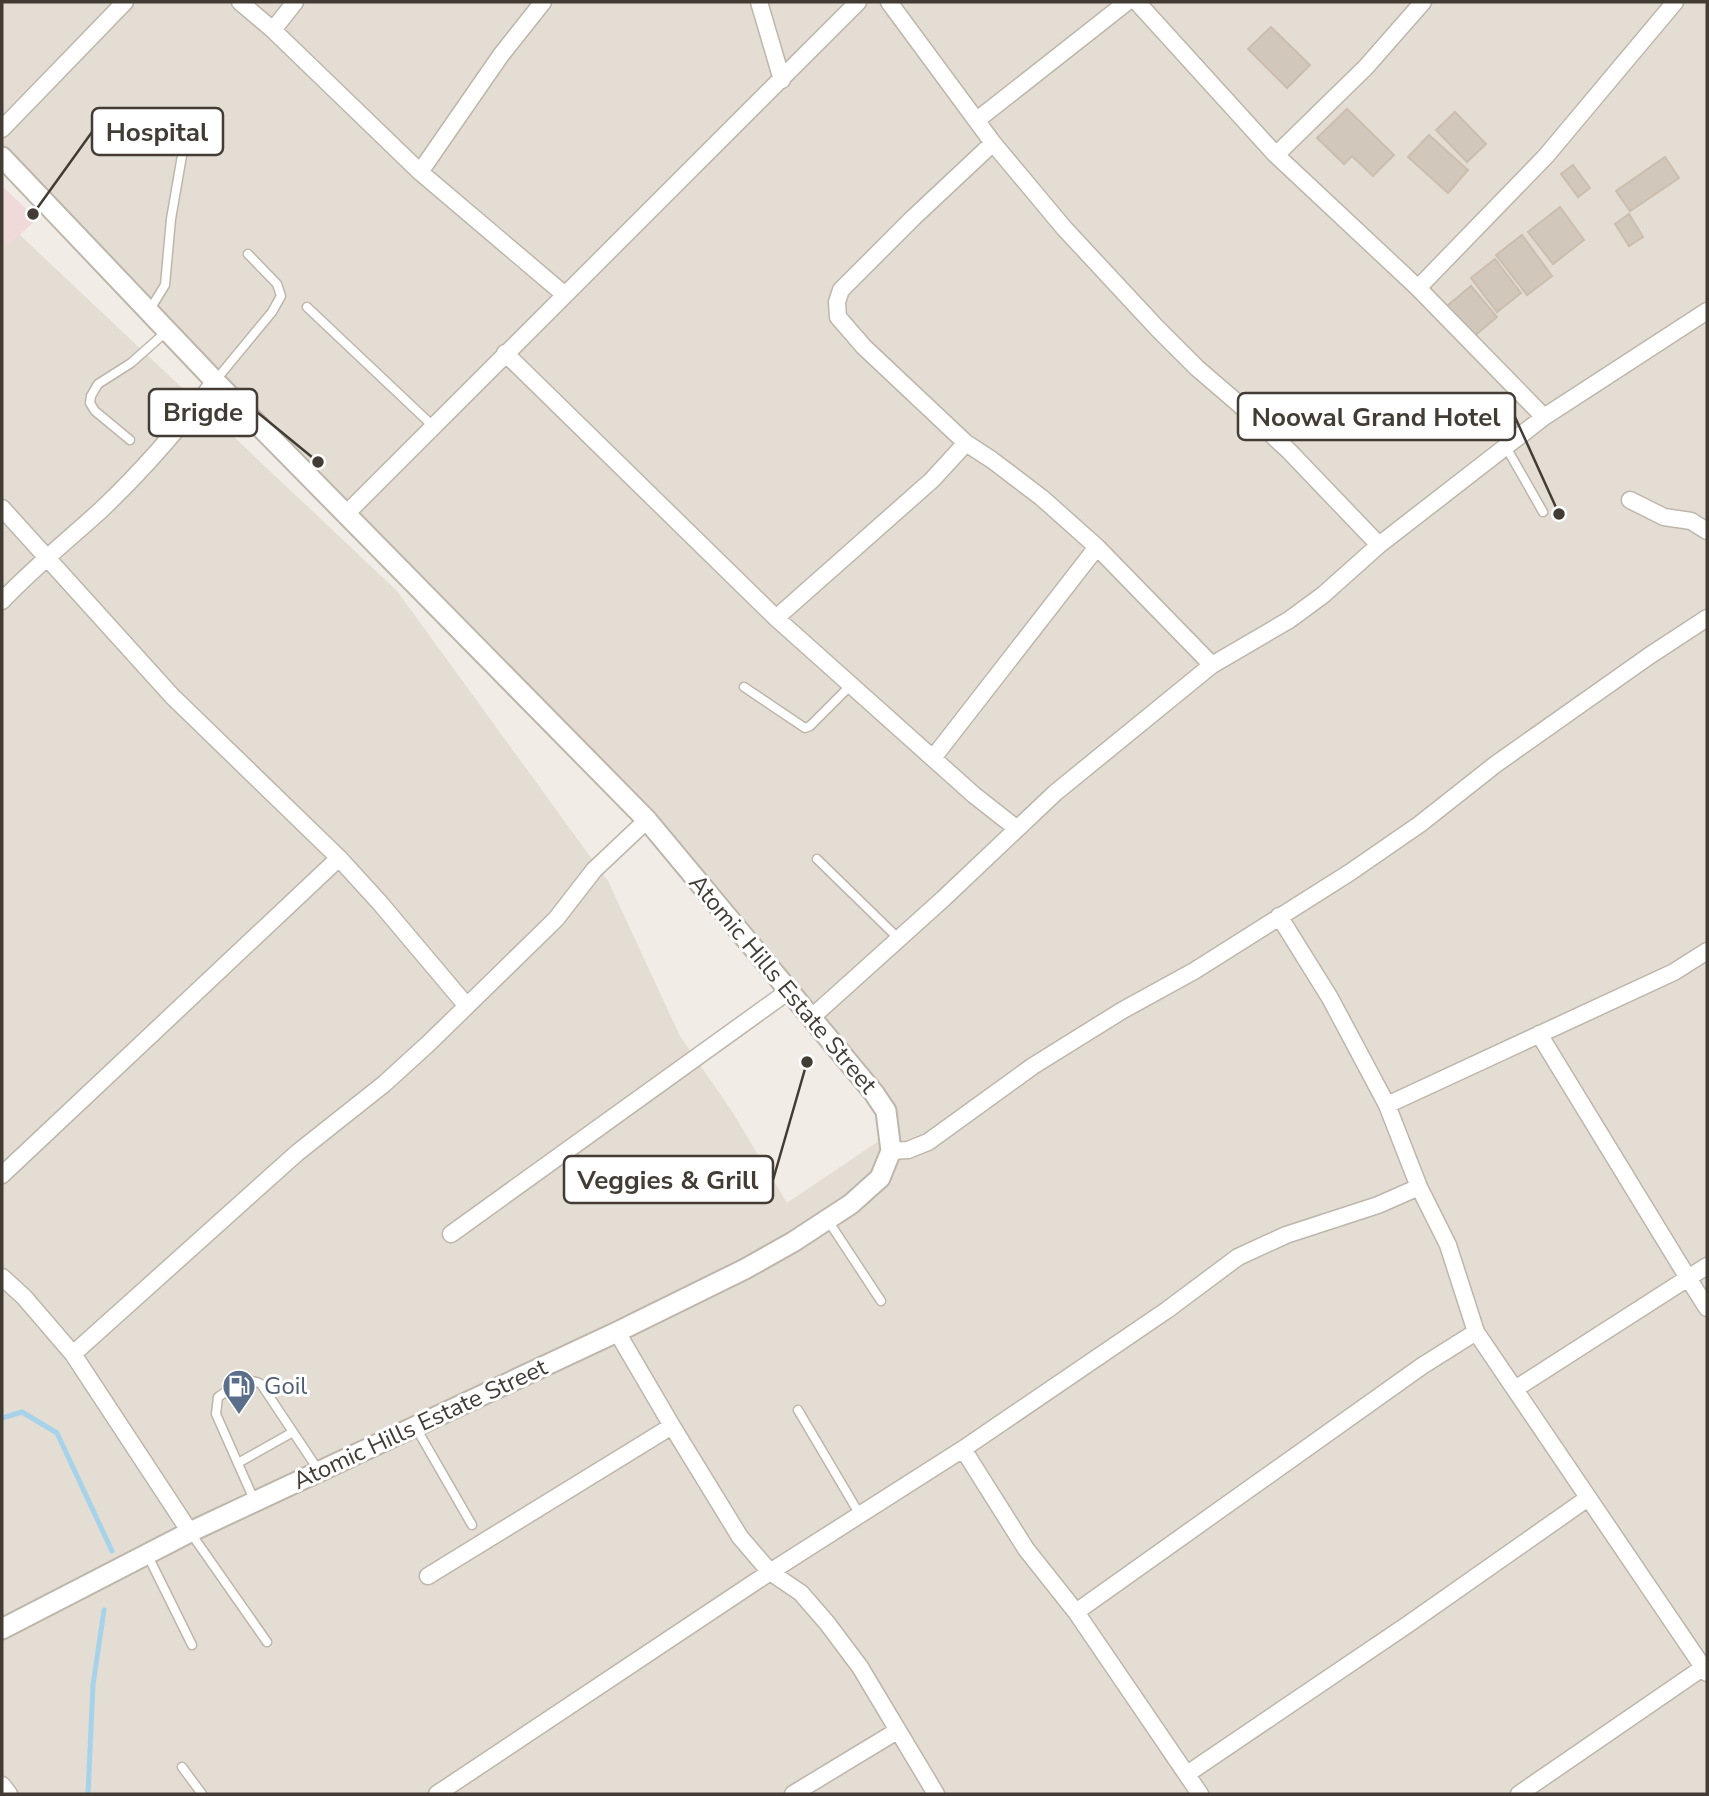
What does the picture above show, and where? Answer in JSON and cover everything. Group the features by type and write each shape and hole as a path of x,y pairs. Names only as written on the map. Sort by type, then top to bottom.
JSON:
{"street":[{"path":"2,129 125,2"},
{"path":"240,2 273,30 420,172 565,295"},
{"path":"273,30 295,2"},
{"path":"420,172 501,55 543,2"},
{"path":"759,2 782,80"},
{"path":"345,514 858,2"},
{"path":"889,2 993,144 1064,228 1157,328 1197,368 1289,450 1379,545"},
{"path":"977,120 1127,2"},
{"path":"1137,2 1276,155 1418,288 1544,416"},
{"path":"1276,155 1366,67 1423,2"},
{"path":"1418,288 1546,156 1675,2"},
{"path":"993,144 841,290 837,302 838,317 864,347 966,443 1042,498 1097,547 1212,664"},
{"name":"Atomic Hills Estate Street","path":"2,157 215,381 647,820 874,1093 886,1111 891,1151 880,1178 858,1198 746,1269 190,1532 2,1629"},
{"path":"812,1017 1065,784 1212,664 1289,620 1323,595 1379,545 1544,416 1657,346 1707,311"},
{"path":"505,353 776,618 974,795 1016,828"},
{"path":"2,601 102,508 191,414 215,381"},
{"path":"776,618 932,480 966,443"},
{"path":"1630,500 1664,517 1692,521 1707,531"},
{"path":"2,509 172,696 339,858 466,1004"},
{"path":"933,758 1097,547"},
{"path":"891,1151 908,1150 928,1142 1033,1066 1123,1010 1194,971 1359,866 1420,824 1502,760 1707,618"},
{"path":"73,1354 297,1153 384,1084 556,919 594,870 647,820"},
{"path":"2,1175 339,858"},
{"path":"1279,916 1336,1009 1387,1105 1419,1187 1448,1245 1476,1332 1705,1670 1519,1794"},
{"path":"1387,1105 1674,972 1707,951"},
{"path":"451,1234 790,990"},
{"path":"1539,1034 1707,1308"},
{"path":"437,1794 770,1572 963,1449 1156,1318 1238,1257 1286,1235 1378,1205 1419,1187"},
{"path":"1515,1389 1707,1266"},
{"path":"2,1276 24,1297 73,1354 190,1532"},
{"path":"617,1332 671,1426 740,1536 770,1572 801,1593 827,1623 860,1667 936,1794"},
{"path":"1076,1612 1422,1366 1476,1332"},
{"path":"428,1576 671,1426"},
{"path":"963,1449 1026,1549 1076,1612 1200,1794"},
{"path":"1186,1774 1407,1625 1588,1498"},
{"path":"793,1794 897,1731"},
{"path":"2,1785 9,1794"}],"lane":[{"path":"149,312 165,285 173,207 184,144 183,117"},
{"path":"215,381 272,312 281,296 276,284 248,254"},
{"path":"307,307 434,427"},
{"path":"130,440 95,411 90,403 90,396 97,384 131,363 167,331"},
{"path":"1506,447 1543,512"},
{"path":"744,688 805,728 851,685"},
{"path":"817,859 898,938"},
{"path":"827,1219 881,1301"},
{"path":"255,1502 216,1414 218,1397 244,1381 253,1380 261,1384 319,1471"},
{"path":"799,1410 860,1515"},
{"path":"415,1426 472,1525"},
{"path":"238,1463 293,1432"},
{"path":"190,1532 267,1642"},
{"path":"146,1554 192,1645"},
{"path":"182,1767 202,1794"}],"shaded area":[{"path":"2,2 1707,2 1707,1794 2,1794 2,218 397,591 608,881 680,1036 733,1113 787,1203 889,1134 887,1120 638,811 2,157"},
{"path":"2,186 37,219 2,251"}],"building":[{"path":"1271,27 1310,65 1287,88 1248,49"},
{"path":"1347,109 1394,155 1373,176 1352,156 1344,164 1317,138"},
{"path":"1455,112 1486,144 1467,162 1436,130"},
{"path":"1429,135 1468,170 1448,193 1408,157"},
{"path":"1665,157 1679,178 1630,211 1616,191"},
{"path":"1573,165 1590,188 1578,197 1561,174"},
{"path":"1560,207 1584,240 1553,264 1528,232"},
{"path":"1629,214 1643,237 1629,246 1615,224"},
{"path":"1522,235 1552,276 1527,295 1496,255"},
{"path":"1495,259 1521,293 1497,312 1471,278"},
{"path":"1471,286 1497,317 1473,337 1447,306"}],"waterway":[{"path":"2,1418 22,1412 57,1433 112,1551"},
{"path":"88,1794 93,1685 104,1610"}],"place":[{"name":"Hospital","path":"33,214"},
{"name":"Brigde","path":"318,462"},
{"name":"Noowal Grand Hotel","path":"1559,514"},
{"name":"Veggies & Grill","path":"807,1062"},
{"name":"Goil","path":"239,1416"}]}
